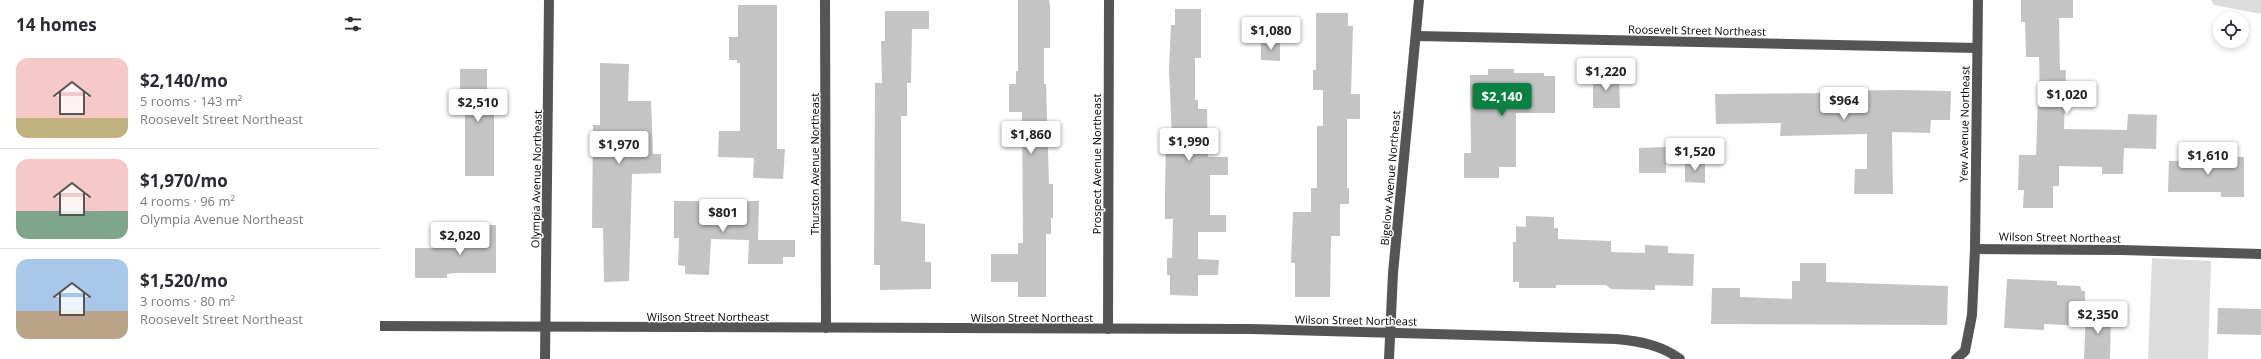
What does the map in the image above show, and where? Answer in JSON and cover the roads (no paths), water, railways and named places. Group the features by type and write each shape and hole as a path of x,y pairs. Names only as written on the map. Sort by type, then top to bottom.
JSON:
{"street":[{"name":"Olympia Avenue Northeast","path":"545,359 549,0"},
{"name":"Thurston Avenue Northeast","path":"825,0 826,328"},
{"name":"Prospect Avenue Northeast","path":"1108,329 1109,0"},
{"name":"Bigelow Avenue Northeast","path":"1388,359 1393,273 1419,0"},
{"name":"Yew Avenue Northeast","path":"1975,249 1978,0"},
{"name":"Roosevelt Street Northeast","path":"1416,36 1977,48"},
{"name":"Wilson Street Northeast","path":"1975,249 2121,250 2261,254"},
{"path":"1956,359 1965,351 1972,315 1975,249"},
{"name":"Wilson Street Northeast","path":"380,326 1108,329 1389,332 1616,339 1644,342 1674,357"}]}
